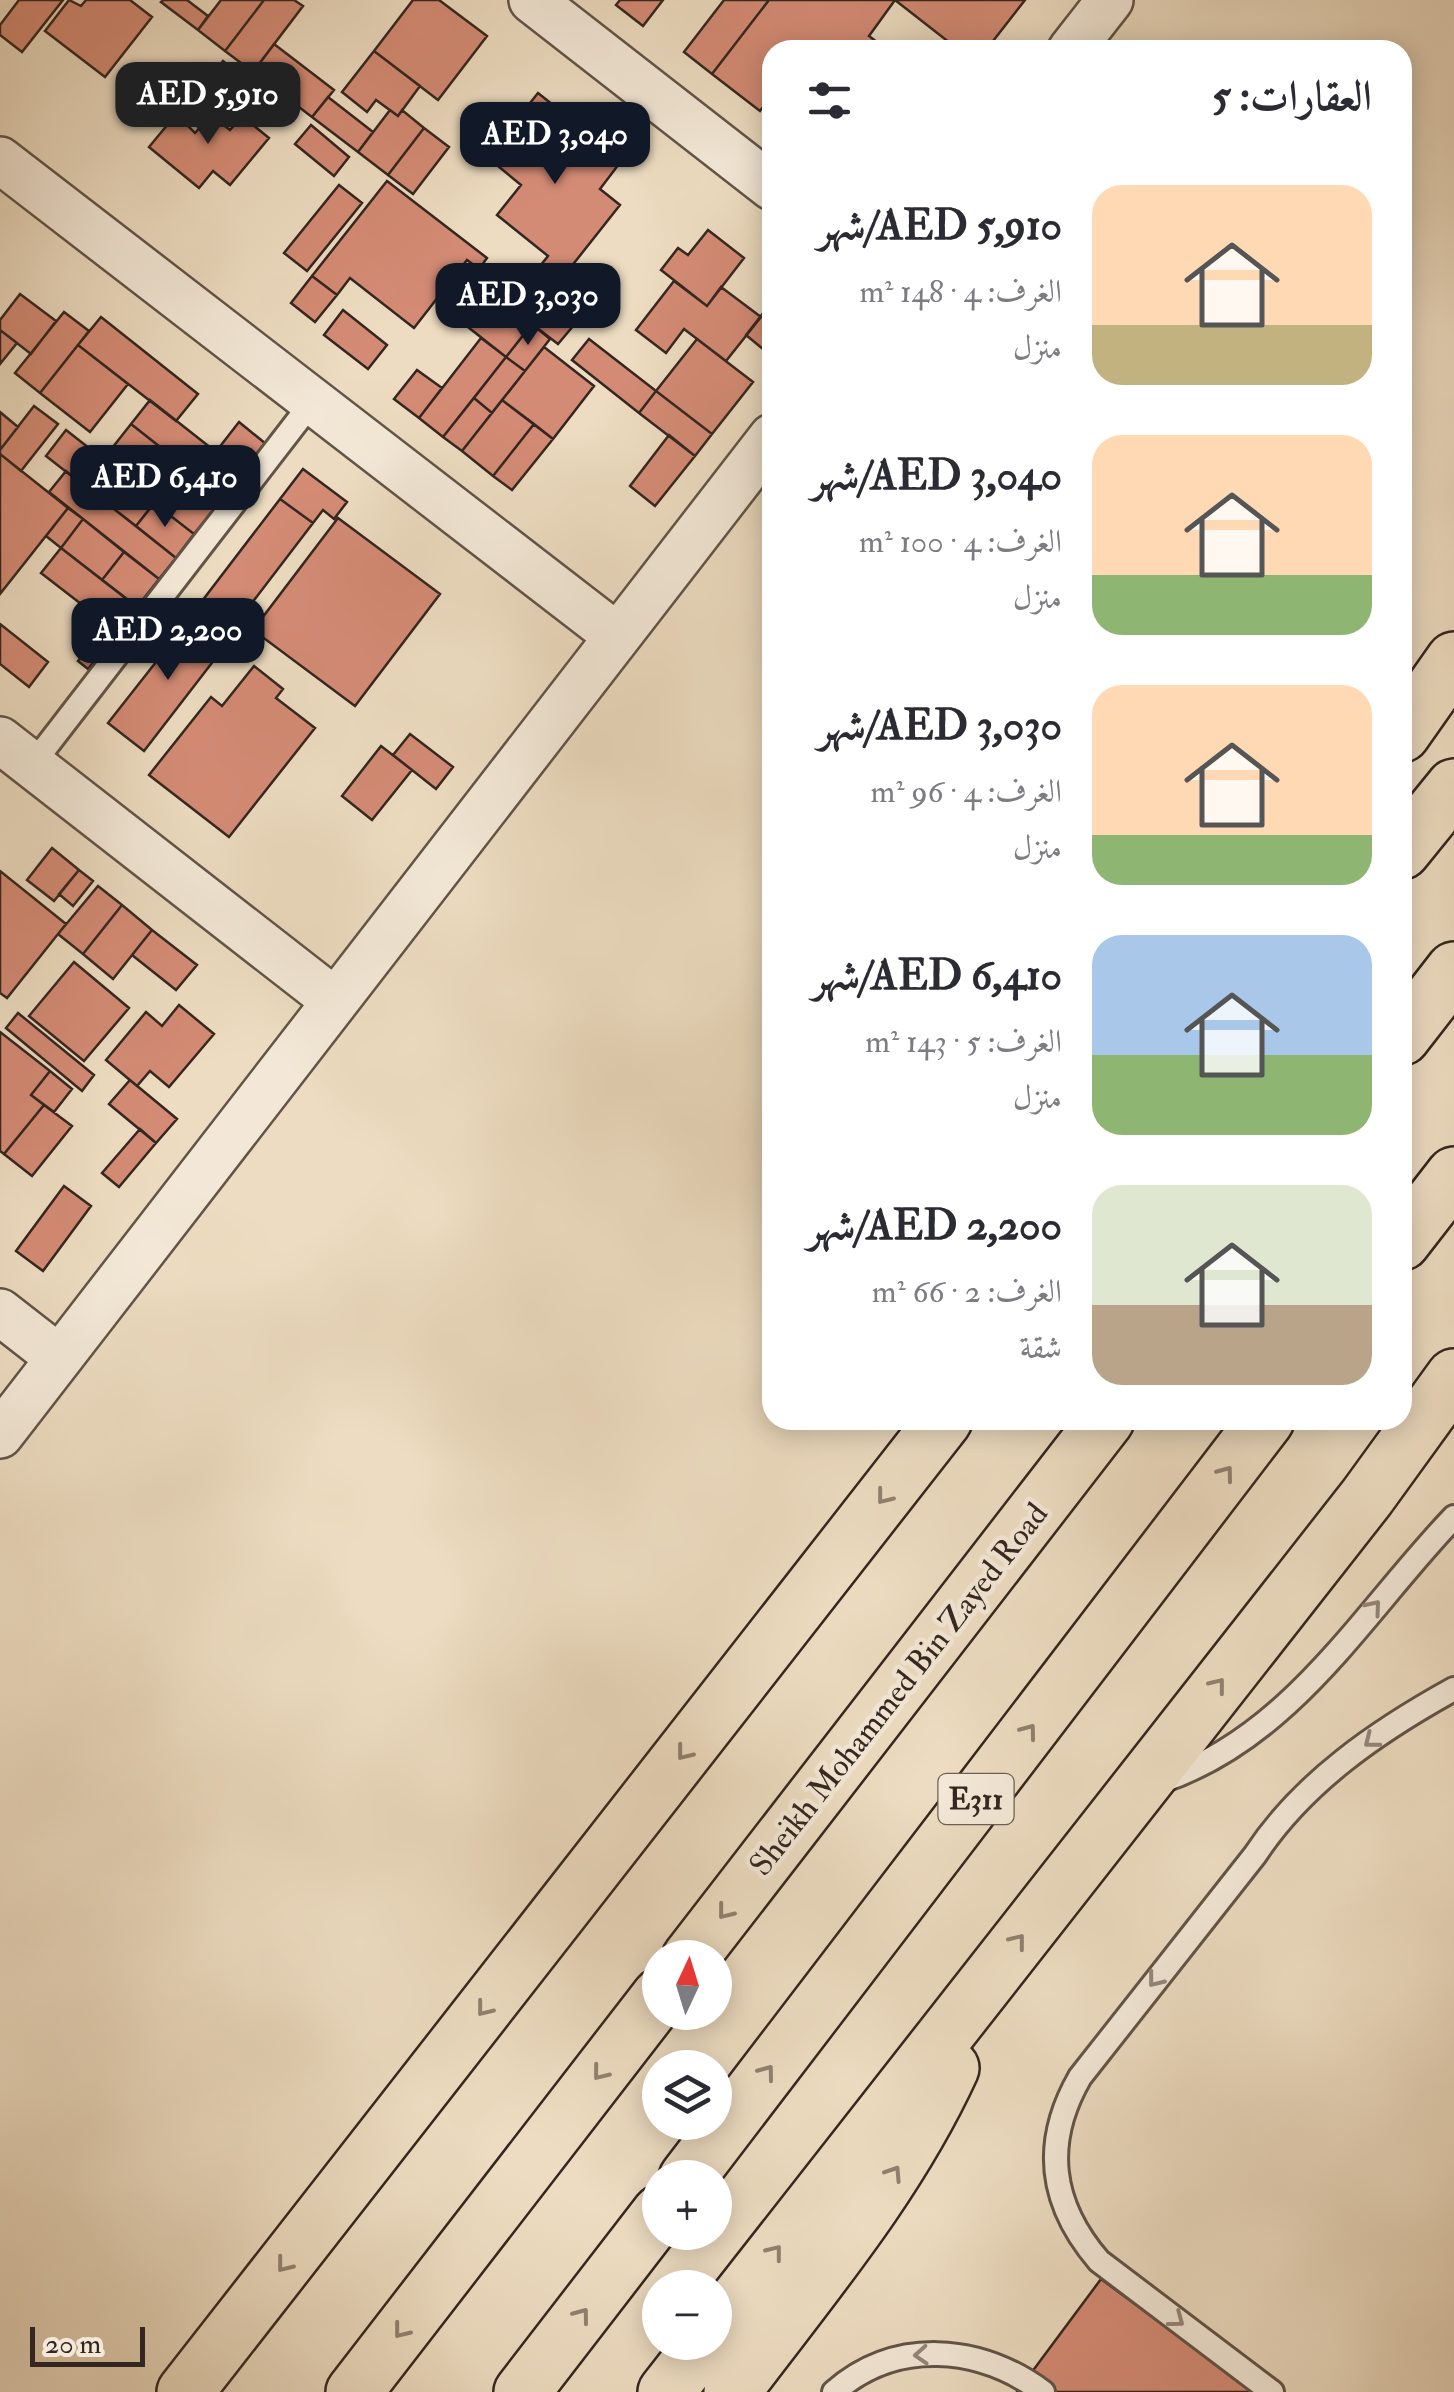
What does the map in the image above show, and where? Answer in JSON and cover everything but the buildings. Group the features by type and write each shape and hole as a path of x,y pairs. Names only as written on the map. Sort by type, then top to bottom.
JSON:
{"highway":[{"path":"1412,720 1454,660"},
{"path":"1412,839 1454,788"},
{"path":"1412,1023 1454,970"},
{"path":"1412,1229 1454,1176"},
{"path":"732,2307 1366,1497 1454,1377"},
{"path":"1366,1497 1454,1413"},
{"path":"185,2392 936,1430"},
{"name":"Sheikh Mohammed Bin Zayed Road","path":"704,1940 1098,1430"},
{"name":"E311","path":"701,2160 1258,1430"},
{"path":"732,2392 871,2208 906,2154 936,2100 986,1984"},
{"path":"354,2392 642,2019"},
{"path":"522,2392 642,2235"},
{"path":"666,2392 690,2360"}],"street":[{"path":"532,0 762,179"},
{"path":"1080,40 1110,0"},
{"path":"0,160 617,636"},
{"path":"0,1435 762,450"},
{"path":"16,752 335,1001"},
{"path":"0,1312 59,1358"}],"lane":[{"path":"16,752 313,401"},
{"path":"1135,1791 1216,1758 1288,1707 1454,1517"},
{"path":"1272,2392 1099,2262 1085,2244 1064,2205 1058,2184 1056,2161 1061,2117 1086,2068 1278,1819 1313,1786 1386,1730 1454,1689"},
{"path":"834,2392 876,2364 922,2354 968,2358 1016,2372 1042,2392"},
{"path":"1001,2392 1016,2372"}]}
